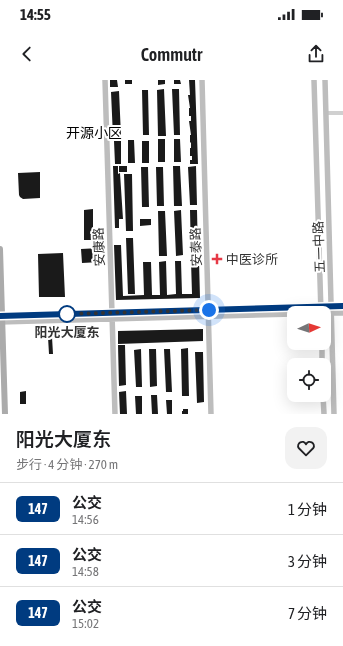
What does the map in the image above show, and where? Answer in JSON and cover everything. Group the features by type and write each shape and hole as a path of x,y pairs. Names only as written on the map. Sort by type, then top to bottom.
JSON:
{"main road":[{"path":"0,249 5,414"}],"street":[{"name":"安康路","path":"105,80 115,414"},
{"name":"安泰路","path":"202,80 212,414"},
{"name":"五一中路","path":"314,80 321,306"},
{"name":"五一中路","path":"325,80 334,414"},
{"path":"326,113 343,113"},
{"path":"331,306 343,306"},
{"path":"1,319 112,313 209,310 287,310"},
{"path":"332,313 343,313"},
{"path":"1,319 112,320 287,314"},
{"path":"323,402 324,414"}],"building":[{"path":"110,80 117,80 118,87 110,87"},
{"path":"125,80 132,80 132,84 125,84"},
{"path":"158,80 165,80 165,84 158,85"},
{"path":"174,80 180,80 181,84 174,84"},
{"path":"189,80 195,80 198,164 190,164 192,156 190,156 191,135 189,121 191,121 191,116 189,116"},
{"path":"164,89 166,136 158,136 157,90"},
{"path":"172,89 179,89 180,135 174,135"},
{"path":"142,90 148,90 149,135 143,135"},
{"path":"119,91 121,136 113,137 111,92"},
{"path":"158,139 165,139 165,162 158,162"},
{"path":"174,139 180,139 181,162 174,162"},
{"path":"121,140 121,164 115,164 114,141"},
{"path":"128,140 134,140 135,163 128,163"},
{"path":"142,141 149,141 149,163 142,163"},
{"path":"113,166 118,166 118,174 120,173 123,219 119,219 119,228 115,228"},
{"path":"119,166 127,166 127,172 119,172"},
{"path":"173,166 180,166 182,206 174,206"},
{"path":"196,166 197,205 190,205 188,167"},
{"path":"141,167 148,167 149,207 142,207"},
{"path":"156,167 163,167 164,206 157,206"},
{"path":"40,172 40,198 23,199 20,197 18,173"},
{"path":"124,174 132,174 133,231 126,231"},
{"path":"93,209 93,240 84,240 84,210"},
{"path":"181,210 183,255 176,256 174,211"},
{"path":"190,210 197,210 198,255 191,256"},
{"path":"158,211 165,211 167,256 159,256"},
{"path":"140,219 151,219 151,225 140,226"},
{"path":"126,238 133,238 135,294 128,294"},
{"path":"114,245 121,245 123,296 144,295 143,262 151,262 152,295 160,295 159,262 166,261 167,295 176,294 175,261 181,261 182,294 192,294 191,261 199,260 200,298 116,300"},
{"path":"100,248 100,262 82,263 81,249"},
{"path":"63,253 65,297 39,297 38,254"},
{"path":"203,329 203,341 118,344 118,331"},
{"path":"48,337 52,337 53,354 49,354"},
{"path":"118,345 125,345 126,385 119,386"},
{"path":"188,348 189,396 182,396 181,349"},
{"path":"141,349 142,387 136,387 134,350"},
{"path":"149,349 156,349 157,386 150,387"},
{"path":"164,349 170,349 172,392 166,392"},
{"path":"195,352 203,352 204,402 197,403"},
{"path":"26,391 26,404 20,404 20,392"},
{"path":"126,391 127,414 120,414 119,392"},
{"path":"151,395 157,395 158,414 152,414"},
{"path":"135,396 142,396 142,414 136,414"},
{"path":"166,400 172,400 172,414 167,414"},
{"path":"183,409 188,409 188,414 182,414"}],"bus line":[{"name":"147","path":"0,316 343,306"}],"place":[{"name":"中医诊所","path":"217,259"},
{"name":"阳光大厦东","path":"67,314"}],"district":[{"name":"开源小区","path":"94,133"}],"route":[{"path":"67,314 209,310"}]}
